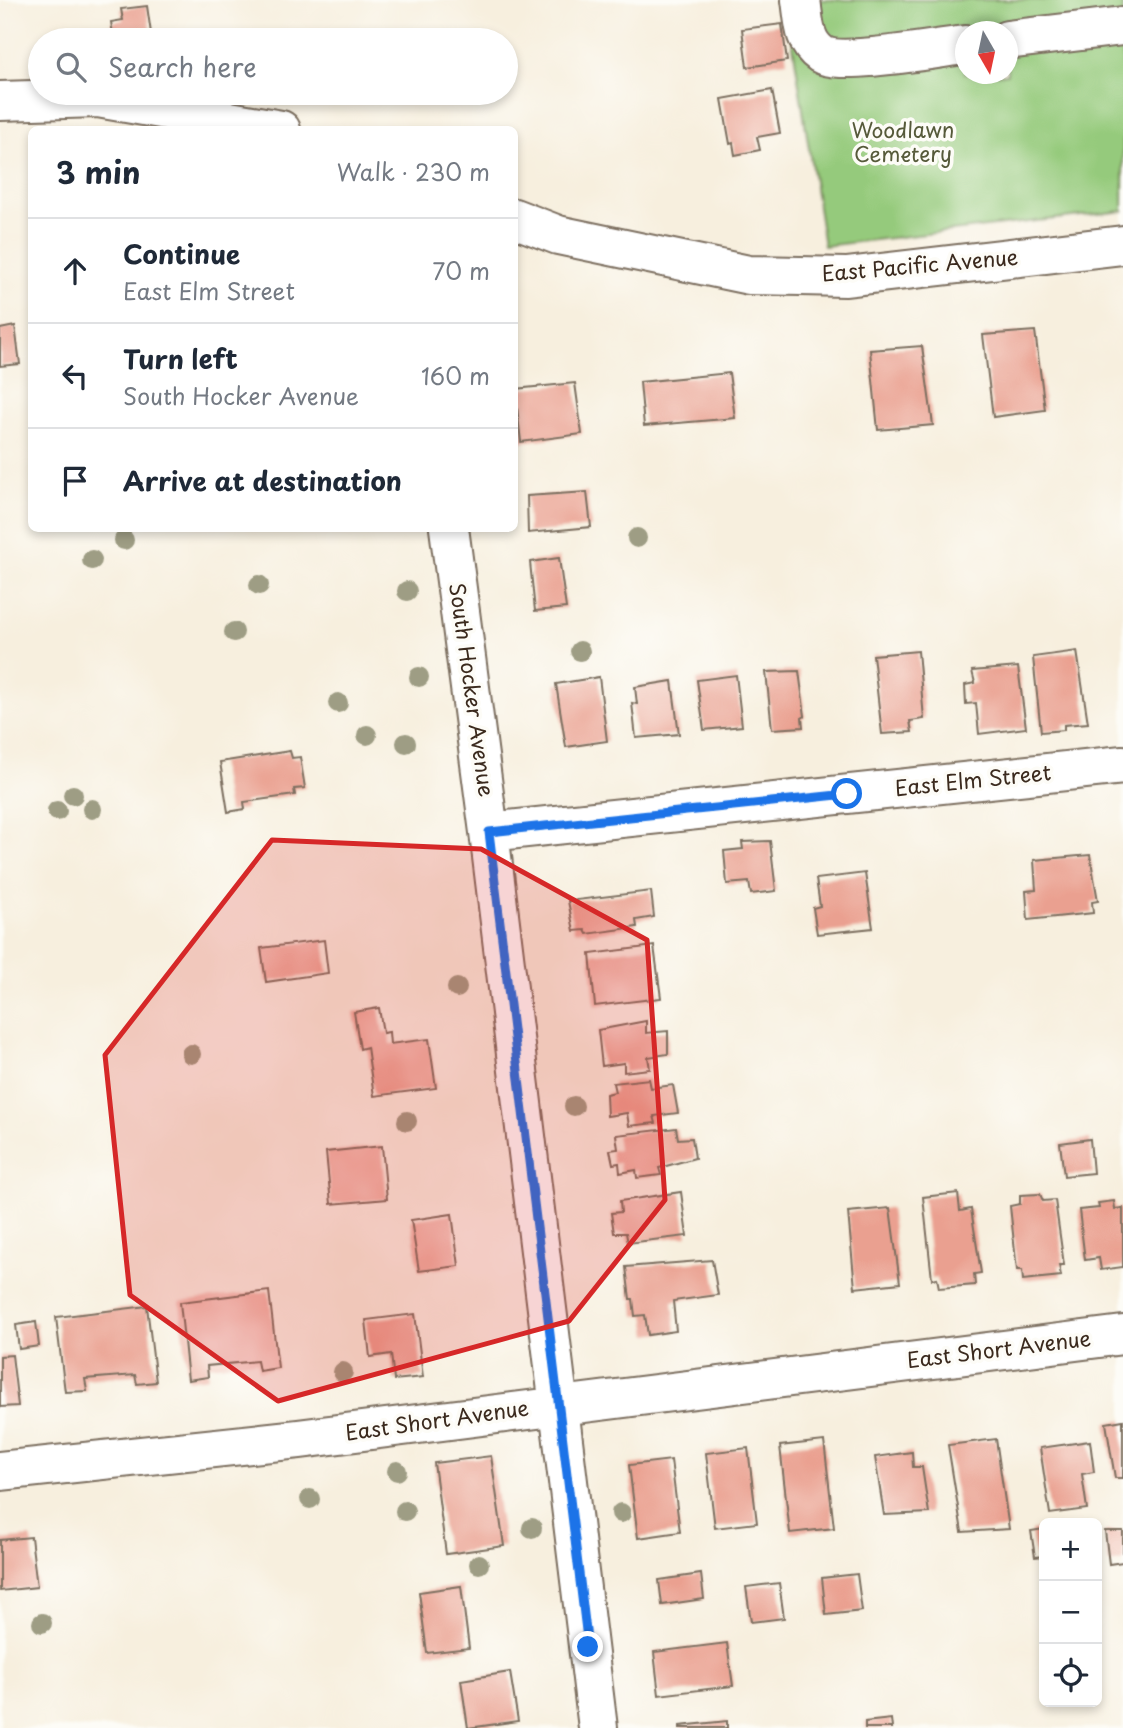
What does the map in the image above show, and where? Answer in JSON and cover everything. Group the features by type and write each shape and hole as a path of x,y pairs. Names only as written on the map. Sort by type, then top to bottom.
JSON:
{"street":[{"path":"801,0 807,39 821,54 842,59 955,46"},
{"path":"1018,39 1123,26"},
{"path":"0,101 28,100"},
{"path":"138,105 258,126"},
{"name":"East Pacific Avenue","path":"518,220 558,235 748,275 846,277 1123,245"},
{"name":"South Hocker Avenue","path":"450,532 489,832 598,1728"},
{"name":"East Elm Street","path":"489,832 1123,765"},
{"name":"East Short Avenue","path":"0,1471 299,1439 1123,1335"}],"highlighted area":[{"path":"272,840 481,849 647,940 665,1200 569,1321 278,1401 130,1295 105,1055"}],"green space":[{"name":"Woodlawn Cemetery","path":"786,0 1123,0 1123,211 824,246"}],"building":[{"path":"147,6 150,28 112,28 111,22 123,20 121,9"},
{"path":"782,24 787,61 747,67 742,29"},
{"path":"772,90 780,133 757,137 760,150 735,155 733,143 730,144 722,99"},
{"path":"15,326 20,364 0,366 0,329"},
{"path":"1035,331 1045,410 993,417 983,335"},
{"path":"922,346 933,425 878,430 870,350"},
{"path":"729,373 735,418 644,426 640,382"},
{"path":"575,383 582,434 521,442 518,389"},
{"path":"587,492 591,527 528,533 527,496"},
{"path":"559,558 566,608 535,611 530,562"},
{"path":"918,651 924,719 910,721 912,732 882,734 873,655"},
{"path":"1077,651 1088,723 1064,725 1064,730 1041,732 1033,657"},
{"path":"1018,667 1026,728 979,734 976,703 966,704 965,685 975,683 972,671"},
{"path":"799,671 805,716 802,718 803,727 772,729 766,672"},
{"path":"736,675 742,726 704,730 697,680"},
{"path":"599,677 607,741 566,747 556,684"},
{"path":"672,681 679,734 636,738 632,703 637,704 635,687"},
{"path":"290,751 292,758 300,757 305,788 294,789 295,795 244,802 245,809 228,812 220,762"},
{"path":"770,841 776,891 751,894 749,882 727,884 724,851 743,849 742,842"},
{"path":"1090,855 1098,901 1092,902 1093,913 1028,920 1026,891 1036,890 1034,860"},
{"path":"865,873 873,928 817,934 813,908 820,906 816,879"},
{"path":"651,891 654,917 636,920 637,927 587,934 585,930 574,931 568,901"},
{"path":"324,940 328,973 266,982 261,948"},
{"path":"654,946 661,998 595,1006 590,954"},
{"path":"379,1008 383,1033 389,1032 390,1044 429,1039 436,1088 374,1096 367,1047 360,1049 354,1012"},
{"path":"646,1021 646,1033 668,1031 668,1054 648,1057 650,1069 624,1072 624,1063 602,1066 598,1030"},
{"path":"649,1079 651,1088 673,1085 678,1113 654,1116 656,1123 629,1126 627,1113 607,1116 606,1094 615,1092 613,1083"},
{"path":"676,1128 678,1139 692,1138 695,1158 659,1168 661,1175 637,1178 636,1170 620,1173 619,1163 613,1164 610,1150 618,1149 616,1135"},
{"path":"1090,1139 1093,1173 1064,1176 1060,1143"},
{"path":"382,1146 387,1199 331,1204 326,1152"},
{"path":"681,1192 687,1236 628,1243 626,1233 614,1233 611,1213 621,1212 620,1201"},
{"path":"958,1193 960,1211 971,1209 981,1273 974,1274 975,1285 939,1288 937,1278 932,1279 923,1197"},
{"path":"1040,1194 1043,1201 1055,1200 1064,1265 1059,1265 1061,1276 1023,1280 1022,1270 1017,1270 1010,1206 1020,1204 1020,1195"},
{"path":"1114,1201 1115,1209 1123,1208 1123,1267 1101,1270 1099,1258 1085,1260 1079,1210 1099,1208 1098,1203"},
{"path":"890,1208 900,1283 855,1288 848,1212"},
{"path":"452,1214 459,1266 419,1271 411,1220"},
{"path":"712,1260 718,1295 673,1301 676,1331 648,1335 645,1315 635,1316 626,1267"},
{"path":"269,1291 278,1368 259,1371 257,1361 207,1366 208,1377 188,1380 180,1302"},
{"path":"147,1306 156,1382 137,1384 135,1375 85,1379 87,1391 65,1392 56,1317"},
{"path":"415,1314 423,1377 394,1380 391,1354 370,1357 366,1320"},
{"path":"36,1322 39,1346 19,1349 16,1325"},
{"path":"12,1355 18,1406 0,1407 0,1356"},
{"path":"1123,1420 1123,1478 1115,1478 1106,1423"},
{"path":"996,1439 1009,1529 962,1532 948,1445"},
{"path":"824,1441 834,1528 790,1533 780,1446"},
{"path":"1090,1441 1094,1472 1082,1474 1087,1509 1050,1514 1040,1448"},
{"path":"748,1448 757,1523 715,1528 706,1453"},
{"path":"912,1452 913,1467 922,1467 929,1513 884,1515 875,1457"},
{"path":"491,1456 504,1546 446,1554 434,1463"},
{"path":"671,1460 680,1532 638,1538 629,1465"},
{"path":"1039,1530 1039,1557 1035,1557 1031,1531"},
{"path":"1105,1531 1123,1531 1123,1562 1109,1564"},
{"path":"31,1537 37,1587 0,1591 0,1540"},
{"path":"701,1574 704,1599 662,1605 659,1580"},
{"path":"857,1574 862,1611 826,1615 822,1578"},
{"path":"779,1583 784,1618 751,1622 746,1587"},
{"path":"461,1586 469,1648 427,1653 419,1592"},
{"path":"727,1643 733,1686 659,1695 654,1652"},
{"path":"510,1672 518,1721 468,1728 461,1680"},
{"path":"891,1719 892,1728 865,1728 865,1722"},
{"path":"727,1721 727,1728 680,1728 680,1726"}],"route":[{"path":"588,1647 489,832 847,794"}]}
